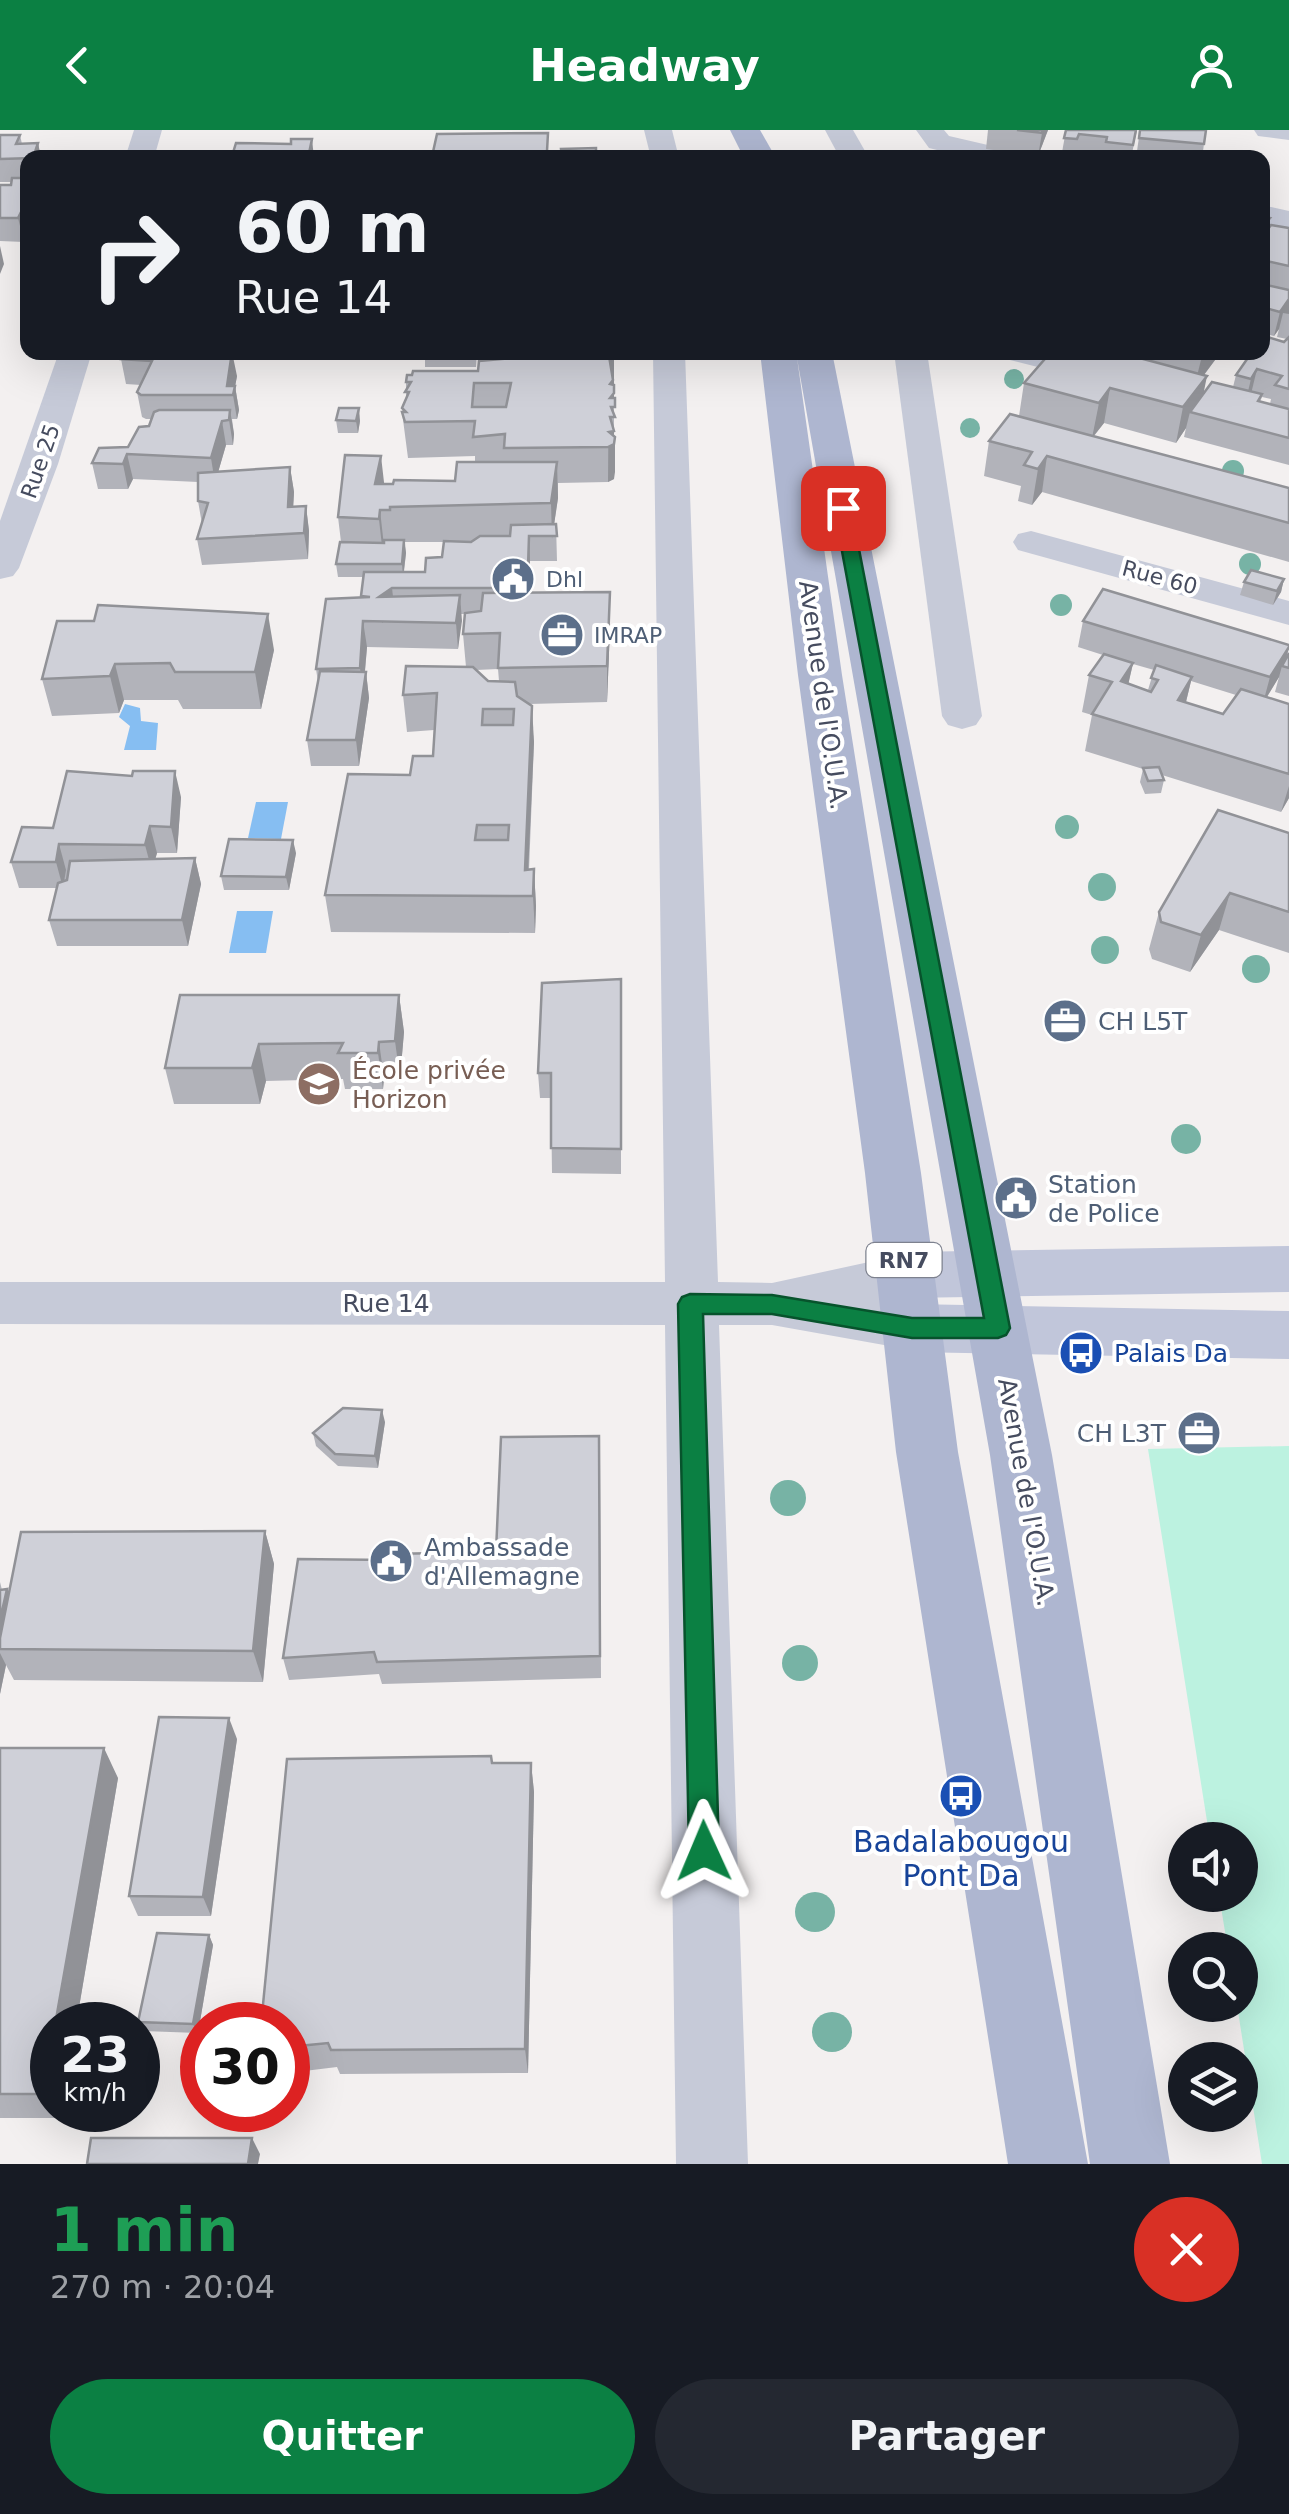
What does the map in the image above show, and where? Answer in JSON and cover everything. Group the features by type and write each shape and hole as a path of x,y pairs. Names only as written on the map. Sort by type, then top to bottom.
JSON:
{"main road":[{"name":"Avenue de l'O.U.A.","path":"779,360 928,1452 1048,2164"},
{"name":"Avenue de l'O.U.A.","path":"816,360 992,1301 1065,1721 1130,2164"},
{"path":"909,1302 992,1301 1289,1269"},
{"path":"992,1301 1289,1335"}],"street":[{"path":"930,130 939,142 974,150"},
{"path":"1268,130 1289,132"},
{"name":"Rue 25","path":"0,568 40,464 73,360"},
{"path":"669,360 712,2164"},
{"path":"911,360 962,716"},
{"path":"1050,360 1134,381"},
{"path":"0,464 40,464"},
{"name":"Rue 60","path":"1031,542 1289,612"},
{"name":"Rue 14","path":"0,1303 909,1302"}],"green space":[{"path":"1289,1446 1289,2164 1262,2164 1257,2132 1258,2042 1243,2042 1240,2022 1258,2022 1258,1932 1225,1932 1222,1912 1258,1912 1258,1822 1207,1822 1148,1449"}],"water":[{"path":"125,704 140,708 141,721 158,723 156,750 124,750 130,726 119,717"},
{"path":"256,802 288,802 281,839 248,838"},
{"path":"237,911 273,911 266,953 229,953"}],"building":[{"path":"1066,130 1136,130 1133,145 1079,134 1077,139 1064,138"},
{"path":"1140,130 1206,130 1204,144 1139,138"},
{"path":"548,133 547,150 433,150 437,134"},
{"path":"0,135 20,135 16,144 38,143 36,150 20,150 20,158 0,159"},
{"path":"291,139 312,139 310,150 234,150 236,143 291,144"},
{"path":"12,178 20,178 20,214 18,218 0,218 0,185 11,185"},
{"path":"1270,226 1289,228 1289,266 1270,262"},
{"path":"1270,286 1289,290 1289,299 1280,312 1270,309"},
{"path":"1289,337 1289,389 1275,385 1282,376 1257,369 1251,379 1236,375 1246,360 1270,360 1270,338 1284,342"},
{"path":"136,360 231,360 227,386 235,386 233,395 141,395 137,392 152,361"},
{"path":"610,360 613,380 610,384 614,385 610,398 615,398 615,407 611,407 615,417 610,417 614,431 609,432 615,437 614,444 504,448 505,434 473,437 475,421 405,422 402,412 406,412 402,408 411,382 406,382 407,375 413,371 478,371 479,361","holes":["474,383 511,383 506,407 472,407"]},
{"path":"1044,360 1147,360 1207,376 1183,407 1110,388 1099,403 1024,383"},
{"path":"1212,382 1262,394 1258,401 1289,409 1289,438 1190,412"},
{"path":"339,408 359,408 356,421 336,420"},
{"path":"230,410 229,420 222,421 211,458 127,454 123,464 92,463 99,448 128,447 139,427 149,426 154,412"},
{"path":"1010,414 1289,488 1289,523 1047,456 1038,469 1024,465 1032,452 989,441"},
{"path":"345,455 381,456 375,484 393,484 394,480 455,481 457,462 557,462 551,503 390,507 380,510 379,519 338,517"},
{"path":"290,467 288,507 306,506 304,533 197,539 208,503 198,501 198,473"},
{"path":"556,524 557,536 529,536 523,585 392,588 379,597 460,595 456,623 363,621 360,668 316,669 326,599 370,597 361,596 364,572 425,572 426,558 442,557 444,541 471,542 480,536 510,536 511,525"},
{"path":"404,540 402,564 336,564 340,542"},
{"path":"1251,570 1284,579 1277,591 1244,582"},
{"path":"1103,589 1289,647 1270,677 1083,621"},
{"path":"610,592 607,666 498,668 500,633 463,634 465,613 481,611 483,593"},
{"path":"98,605 268,614 255,672 175,672 170,663 115,664 110,676 42,679 57,621 94,621"},
{"path":"1104,654 1133,663 1121,681 1151,692 1158,680 1151,678 1156,665 1192,677 1178,700 1223,714 1241,689 1289,704 1289,774 1092,714 1112,682 1089,675"},
{"path":"406,666 473,667 488,681 515,682 517,696 532,706 525,870 534,869 533,896 325,895 348,774 410,775 413,756 433,756 437,693 403,695","holes":["483,709 514,709 513,725 482,725","477,825 509,825 508,840 475,840"]},
{"path":"320,671 366,672 356,740 307,740"},
{"path":"1159,767 1164,780 1148,781 1143,768"},
{"path":"67,771 132,776 133,771 175,771 171,827 150,826 145,845 59,844 56,862 11,862 22,827 53,828"},
{"path":"1218,810 1289,833 1289,912 1230,893 1201,935 1161,922 1159,912"},
{"path":"229,839 293,840 286,877 221,876"},
{"path":"195,858 182,920 49,920 58,883 67,880 70,861"},
{"path":"621,979 621,1149 551,1148 551,1073 538,1073 542,983"},
{"path":"180,995 399,995 395,1041 379,1042 378,1053 338,1053 343,1043 259,1044 252,1068 165,1068"},
{"path":"343,1408 382,1410 375,1456 335,1454 313,1433"},
{"path":"599,1436 600,1656 377,1662 374,1652 283,1658 298,1559 389,1560 388,1554 496,1552 501,1437"},
{"path":"265,1531 253,1651 0,1649 21,1532"},
{"path":"7,1589 0,1620 0,1590"},
{"path":"159,1717 229,1718 203,1897 129,1896"},
{"path":"0,1748 104,1748 59,2002 30,2002 30,2094 0,2094"},
{"path":"491,1756 492,1763 531,1763 525,2049 331,2050 328,2043 310,2045 310,2002 263,2002 287,1759"},
{"path":"157,1933 209,1935 197,2002 180,2002 180,2024 160,2023 160,2002 142,2002"},
{"path":"91,2138 252,2138 248,2164 87,2164"}],"place":[{"name":"Dhl","path":"513,579"},
{"name":"IMRAP","path":"562,635"},
{"name":"CH L5T","path":"1065,1021"},
{"name":"École privée Horizon","path":"319,1084"},
{"name":"Station de Police","path":"1016,1198"},
{"name":"Palais Da","path":"1081,1353"},
{"name":"CH L3T","path":"1199,1433"},
{"name":"Ambassade d'Allemagne","path":"391,1561"},
{"name":"Badalabougou Pont Da","path":"961,1796"}],"route":[{"path":"704,1851 690,1304 772,1304 912,1328 998,1328 843,508"}]}
